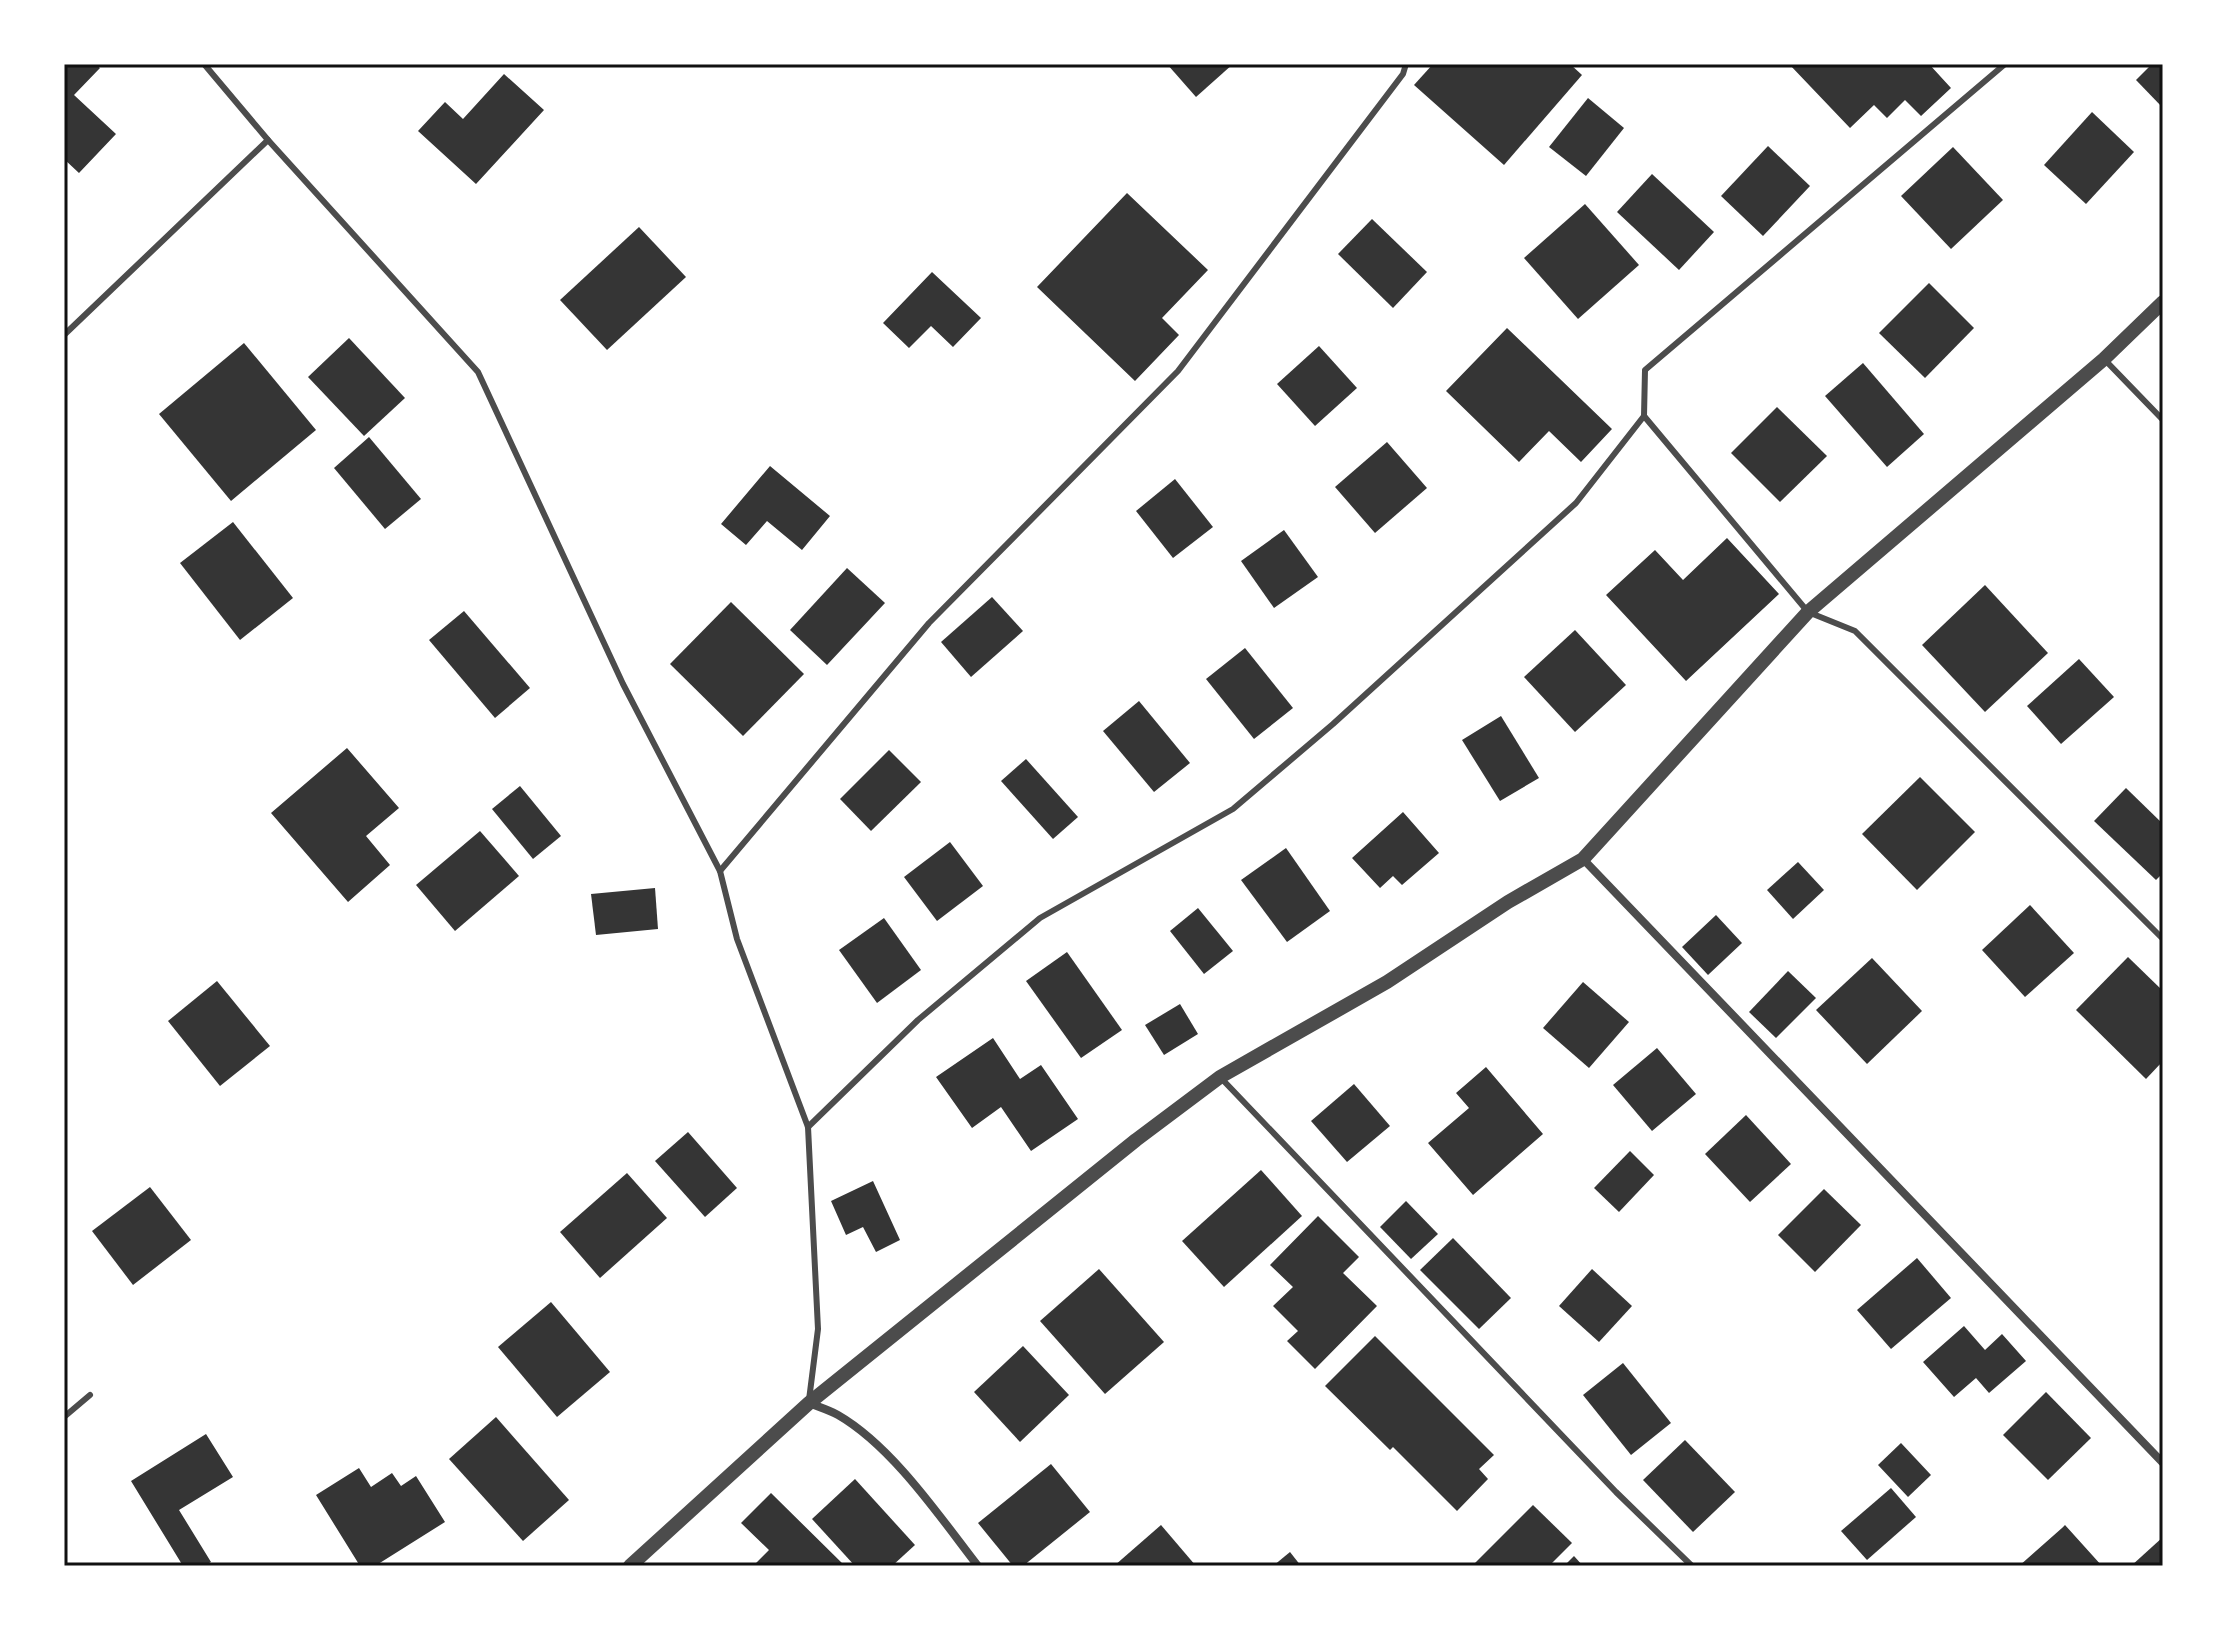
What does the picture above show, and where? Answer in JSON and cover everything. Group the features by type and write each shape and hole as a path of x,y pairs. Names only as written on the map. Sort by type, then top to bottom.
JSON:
{"street":[{"path":"630,1566 809,1403 1136,1140 1220,1077 1387,982 1508,902 1583,859 1808,612 2104,359 2163,302"},
{"path":"1583,859 2163,1463"},
{"path":"809,1403 838,1415 877,1444 929,1503 978,1566"}],"lane":[{"path":"204,64 268,140 478,372 623,684 720,871 737,939 808,1127 818,1329 809,1403"},
{"path":"720,871 929,623 1178,371 1403,74 1406,64"},
{"path":"808,1127 918,1020 1040,918 1233,809 1333,724 1576,503 1644,416 1645,370 2005,64"},
{"path":"64,335 268,140"},
{"path":"2104,359 2163,420"},
{"path":"1644,416 1808,612 1855,631 2163,939"},
{"path":"1220,1077 1616,1492 1692,1566"},
{"path":"64,1417 90,1395"}],"building":[{"path":"64,64 95,64 100,68 74,95 116,134 79,173 64,159"},
{"path":"1167,64 1233,64 1196,97"},
{"path":"1433,64 1570,64 1582,75 1504,165 1414,85"},
{"path":"1789,64 1929,64 1951,88 1921,116 1905,100 1887,118 1874,105 1850,128"},
{"path":"2152,64 2163,64 2163,108 2136,80"},
{"path":"504,74 544,110 476,184 418,131 445,102 463,119"},
{"path":"1588,98 1624,128 1586,176 1549,147"},
{"path":"2092,112 2134,152 2086,204 2044,165"},
{"path":"1768,146 1810,186 1763,236 1721,196"},
{"path":"1953,147 2003,200 1951,249 1901,196"},
{"path":"1652,174 1714,232 1679,270 1617,212"},
{"path":"1127,193 1208,270 1162,318 1179,335 1135,381 1037,287"},
{"path":"1585,204 1639,265 1578,319 1524,258"},
{"path":"1372,219 1427,272 1393,308 1338,254"},
{"path":"639,227 686,277 607,350 560,300"},
{"path":"932,272 981,318 953,347 931,326 909,348 883,323"},
{"path":"1929,283 1974,328 1925,378 1879,333"},
{"path":"1507,328 1612,429 1581,462 1549,431 1519,462 1446,391"},
{"path":"349,338 405,398 364,436 308,377"},
{"path":"244,343 316,430 231,501 159,414"},
{"path":"1319,346 1357,388 1315,426 1277,384"},
{"path":"1863,363 1924,434 1887,467 1825,396"},
{"path":"1777,407 1827,456 1780,502 1731,453"},
{"path":"369,437 421,499 385,529 334,468"},
{"path":"1387,442 1427,488 1375,533 1335,487"},
{"path":"770,466 830,516 802,550 767,521 746,545 721,524"},
{"path":"1175,479 1213,527 1173,558 1136,511"},
{"path":"233,522 293,598 240,640 180,563"},
{"path":"1284,530 1318,577 1274,608 1241,561"},
{"path":"1727,538 1779,594 1686,681 1606,595 1655,550 1683,580"},
{"path":"847,568 885,603 827,665 790,630"},
{"path":"1985,585 2048,653 1985,712 1922,645"},
{"path":"992,597 1023,631 971,677 941,642"},
{"path":"731,602 804,674 743,736 670,664"},
{"path":"464,611 530,688 495,718 429,640"},
{"path":"1575,630 1626,685 1575,732 1524,677"},
{"path":"1245,648 1293,708 1254,739 1206,679"},
{"path":"2079,659 2114,697 2061,744 2027,706"},
{"path":"1139,701 1190,763 1154,792 1103,731"},
{"path":"1501,716 1539,778 1500,801 1462,740"},
{"path":"347,748 399,808 366,836 390,865 348,902 271,813"},
{"path":"889,750 921,782 871,831 840,799"},
{"path":"1026,759 1078,817 1053,839 1001,781"},
{"path":"1920,777 1975,832 1917,890 1862,834"},
{"path":"520,786 561,836 533,859 492,809"},
{"path":"2126,788 2163,824 2163,873 2156,880 2094,821"},
{"path":"1403,812 1439,853 1402,885 1393,876 1380,888 1352,858"},
{"path":"480,831 519,876 455,931 416,885"},
{"path":"950,842 983,886 937,921 904,877"},
{"path":"1286,848 1330,911 1287,942 1241,880"},
{"path":"1798,862 1824,890 1793,919 1767,890"},
{"path":"655,888 658,929 596,935 591,894"},
{"path":"2030,905 2074,953 2025,997 1982,950"},
{"path":"1198,908 1233,951 1204,974 1170,931"},
{"path":"1716,915 1742,943 1708,975 1682,947"},
{"path":"884,918 921,970 877,1003 839,950"},
{"path":"1067,952 1122,1030 1081,1058 1026,981"},
{"path":"2128,957 2163,991 2163,1061 2146,1079 2076,1010"},
{"path":"1872,958 1922,1011 1867,1064 1816,1010"},
{"path":"1788,971 1816,998 1776,1038 1749,1012"},
{"path":"217,981 270,1046 220,1086 168,1021"},
{"path":"1583,982 1629,1022 1589,1068 1543,1028"},
{"path":"1180,1004 1198,1034 1164,1055 1145,1025"},
{"path":"993,1038 1020,1079 1041,1065 1078,1119 1031,1151 1001,1107 972,1128 936,1077"},
{"path":"1657,1048 1696,1094 1652,1131 1613,1085"},
{"path":"1486,1067 1543,1134 1473,1195 1428,1143 1469,1108 1456,1093"},
{"path":"1354,1084 1390,1126 1347,1162 1311,1121"},
{"path":"1746,1115 1791,1164 1750,1202 1705,1154"},
{"path":"688,1132 737,1188 705,1217 655,1161"},
{"path":"1630,1151 1654,1175 1619,1212 1594,1188"},
{"path":"1261,1170 1302,1216 1224,1287 1182,1241"},
{"path":"627,1173 667,1218 600,1278 560,1232"},
{"path":"873,1181 900,1240 876,1252 863,1227 846,1235 831,1201"},
{"path":"150,1187 191,1240 133,1285 92,1231"},
{"path":"1824,1189 1861,1225 1815,1272 1778,1235"},
{"path":"1406,1201 1438,1234 1411,1259 1380,1227"},
{"path":"1318,1216 1359,1257 1343,1273 1377,1306 1315,1369 1287,1341 1298,1331 1273,1306 1293,1287 1270,1265"},
{"path":"1453,1238 1511,1298 1479,1329 1420,1270"},
{"path":"1917,1258 1951,1298 1891,1349 1857,1310"},
{"path":"1099,1269 1164,1342 1105,1394 1040,1321"},
{"path":"1592,1269 1632,1306 1599,1342 1559,1306"},
{"path":"551,1302 610,1372 557,1417 498,1347"},
{"path":"1964,1326 1985,1350 2002,1334 2026,1361 1989,1393 1976,1378 1954,1397 1923,1362"},
{"path":"1375,1336 1494,1455 1479,1469 1488,1479 1457,1511 1393,1447 1390,1450 1325,1386"},
{"path":"1023,1346 1069,1395 1020,1442 974,1392"},
{"path":"1623,1363 1671,1423 1631,1455 1583,1395"},
{"path":"2046,1392 2091,1438 2048,1480 2003,1435"},
{"path":"496,1417 569,1500 523,1541 449,1459"},
{"path":"206,1434 233,1477 179,1510 211,1562 204,1566 183,1566 131,1481"},
{"path":"1685,1440 1735,1492 1693,1532 1643,1480"},
{"path":"1901,1443 1931,1475 1908,1497 1878,1465"},
{"path":"1051,1464 1090,1512 1023,1566 1013,1566 978,1523"},
{"path":"359,1468 371,1487 392,1473 401,1486 416,1476 445,1522 375,1566 360,1566 316,1495"},
{"path":"855,1479 915,1545 892,1566 855,1566 812,1519"},
{"path":"1891,1488 1916,1517 1867,1560 1841,1531"},
{"path":"771,1493 845,1566 753,1566 769,1550 741,1523"},
{"path":"1533,1505 1572,1543 1549,1566 1472,1566"},
{"path":"1161,1525 1196,1566 1114,1566"},
{"path":"2065,1525 2102,1566 2019,1566 2062,1528"},
{"path":"2163,1537 2163,1566 2131,1566"},
{"path":"1290,1552 1301,1566 1273,1566"},
{"path":"1574,1556 1583,1566 1564,1566"}]}
